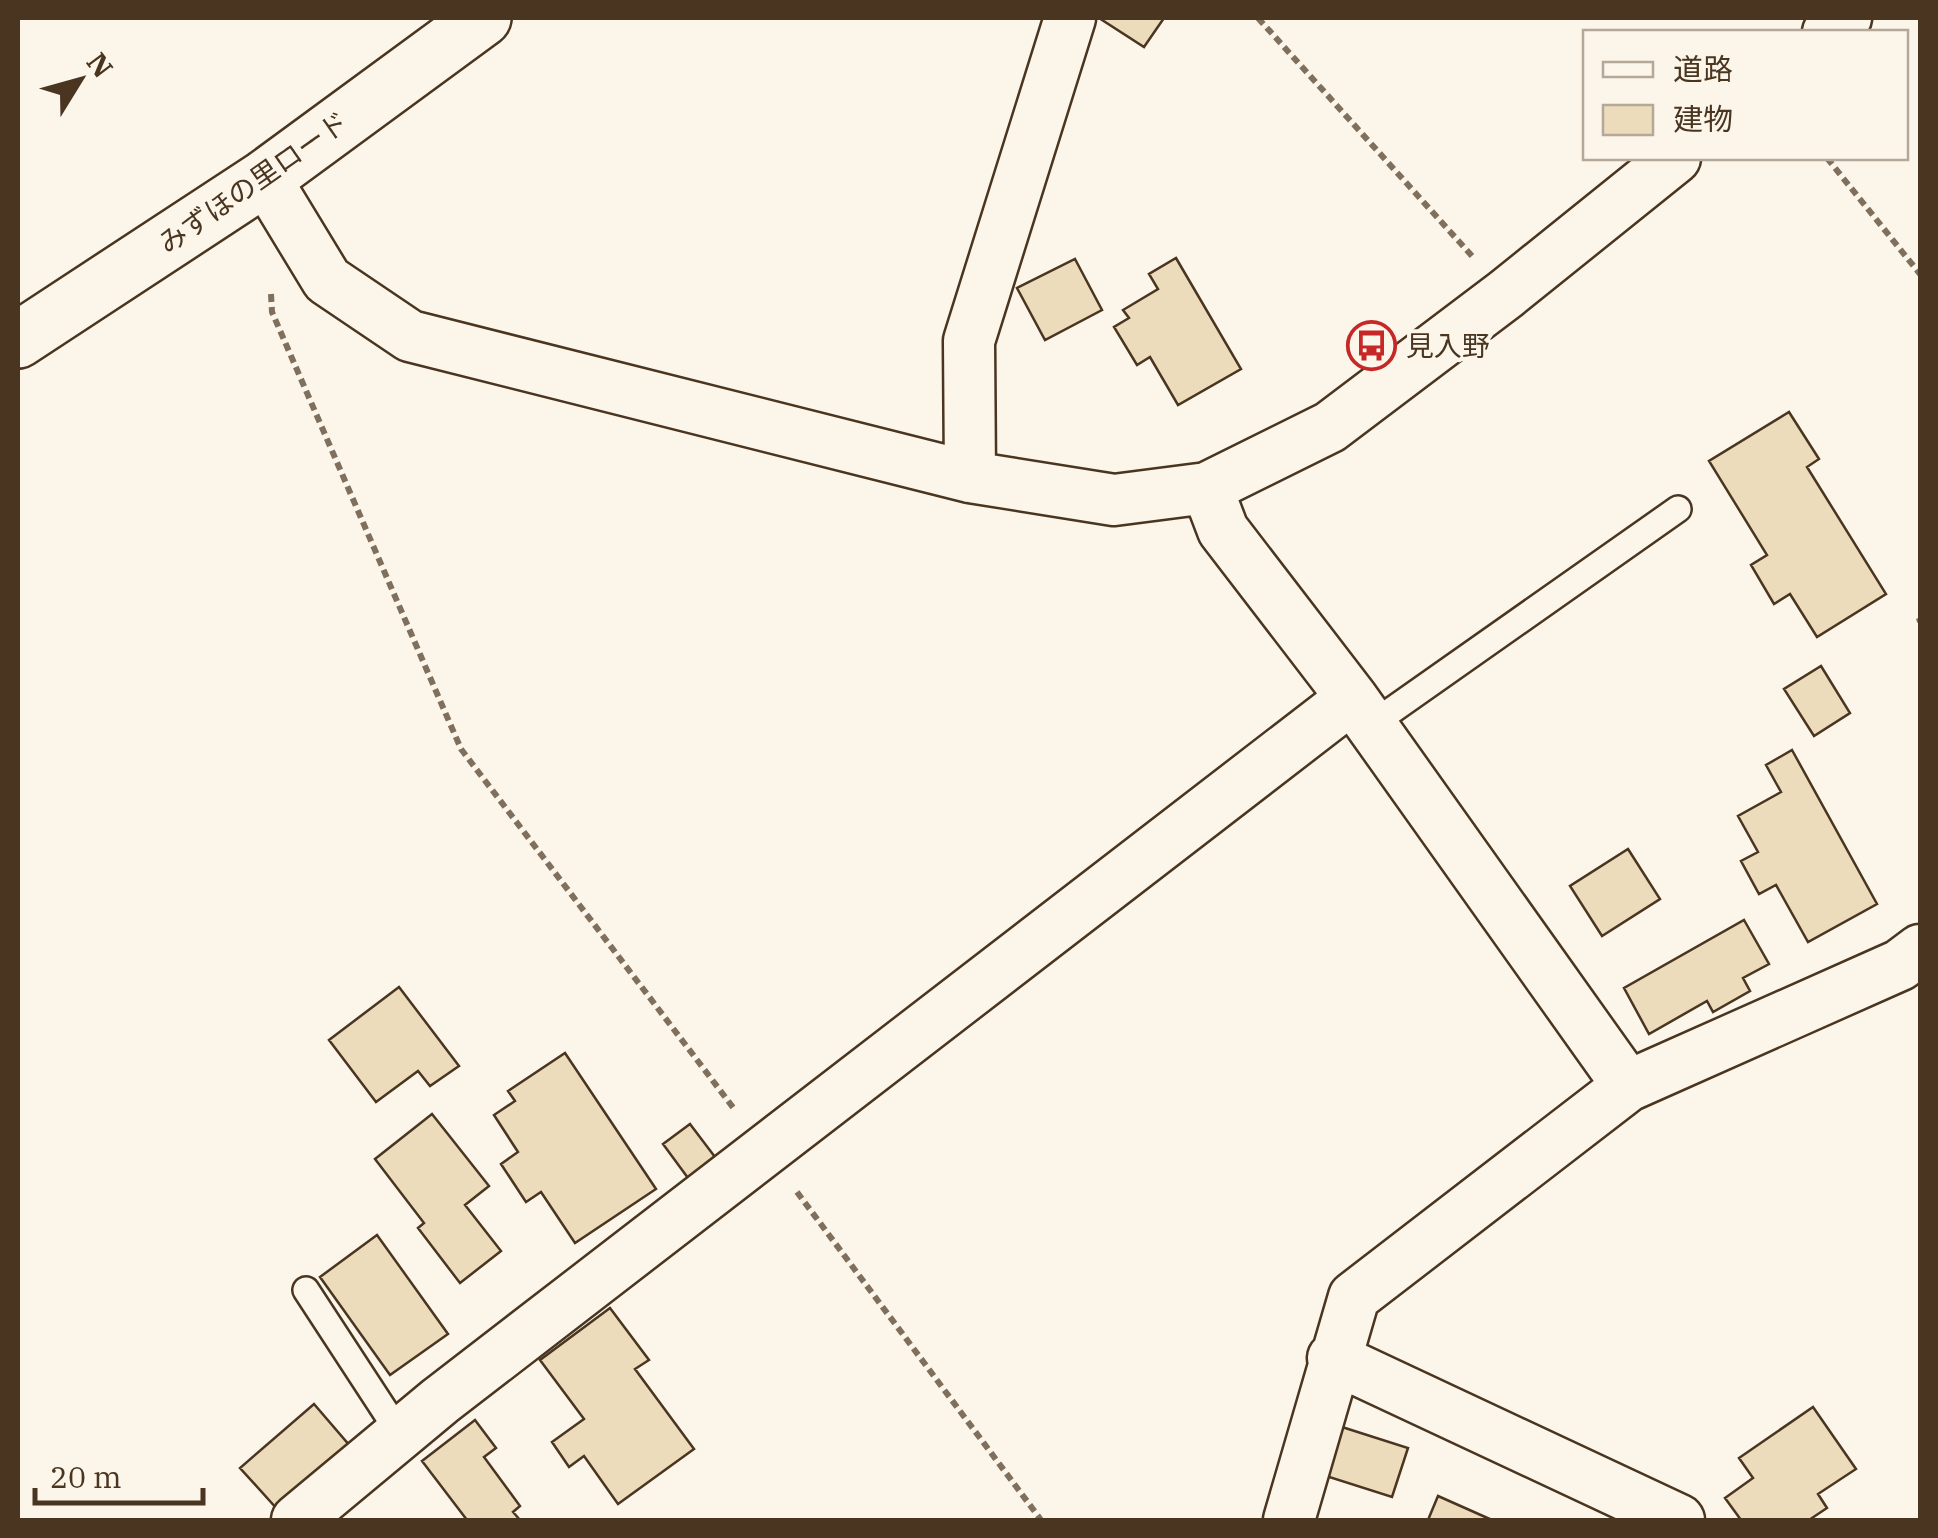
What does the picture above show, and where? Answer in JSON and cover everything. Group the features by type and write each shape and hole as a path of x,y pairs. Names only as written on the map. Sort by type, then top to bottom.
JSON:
{"street":[{"name":"みずほの里ロード","path":"18,340 265,178 483,18"},
{"path":"970,478 969,341 1070,18"},
{"path":"265,178 328,280 410,336 970,478 1114,500 1207,488 1330,426 1506,294 1673,160"},
{"path":"1207,488 1222,530 1361,712 1628,1086"},
{"path":"297,1520 400,1434 766,1150 1361,712"},
{"path":"1289,1520 1333,1358 1354,1297 1628,1086 1900,965 1920,950"},
{"path":"1333,1358 1680,1520"}],"lane":[{"path":"1361,712 1678,510"},
{"path":"306,1290 400,1434"}],"path":[{"path":"1258,18 1506,294"},
{"path":"1830,160 1920,274"},
{"path":"271,292 272,312 461,749 1041,1520"}],"building":[{"path":"1099,18 1164,18 1144,47"},
{"path":"1176,258 1241,369 1178,405 1150,357 1137,365 1114,327 1129,318 1123,310 1158,289 1149,274"},
{"path":"1075,259 1102,310 1045,340 1017,288"},
{"path":"1789,412 1819,459 1807,467 1886,594 1817,637 1790,594 1774,604 1751,565 1767,555 1709,461"},
{"path":"1821,666 1850,713 1814,736 1784,689"},
{"path":"1792,750 1877,904 1808,942 1776,885 1759,894 1741,861 1758,852 1738,816 1781,792 1766,765"},
{"path":"1628,849 1660,899 1602,936 1570,886"},
{"path":"1744,920 1769,964 1743,978 1750,991 1713,1012 1707,1001 1649,1034 1624,988"},
{"path":"399,987 459,1066 430,1086 418,1071 376,1102 329,1040"},
{"path":"565,1053 656,1189 575,1243 541,1192 526,1202 501,1164 518,1152 494,1115 515,1101 508,1091"},
{"path":"432,1114 489,1186 465,1205 501,1251 460,1283 418,1228 424,1223 375,1159"},
{"path":"690,1124 715,1157 688,1178 663,1144"},
{"path":"377,1235 448,1334 390,1375 320,1277"},
{"path":"610,1308 649,1360 635,1369 694,1449 618,1504 584,1456 569,1467 552,1442 584,1419 540,1360"},
{"path":"314,1404 350,1446 278,1510 240,1468"},
{"path":"1813,1407 1856,1469 1818,1494 1827,1508 1809,1520 1741,1520 1725,1498 1753,1478 1739,1458"},
{"path":"475,1420 496,1448 484,1457 520,1506 513,1512 520,1520 467,1520 422,1461"},
{"path":"1342,1427 1408,1448 1392,1497 1326,1476"},
{"path":"1438,1496 1492,1520 1428,1520"}],"place":[{"name":"見入野","path":"1371,345"}]}
